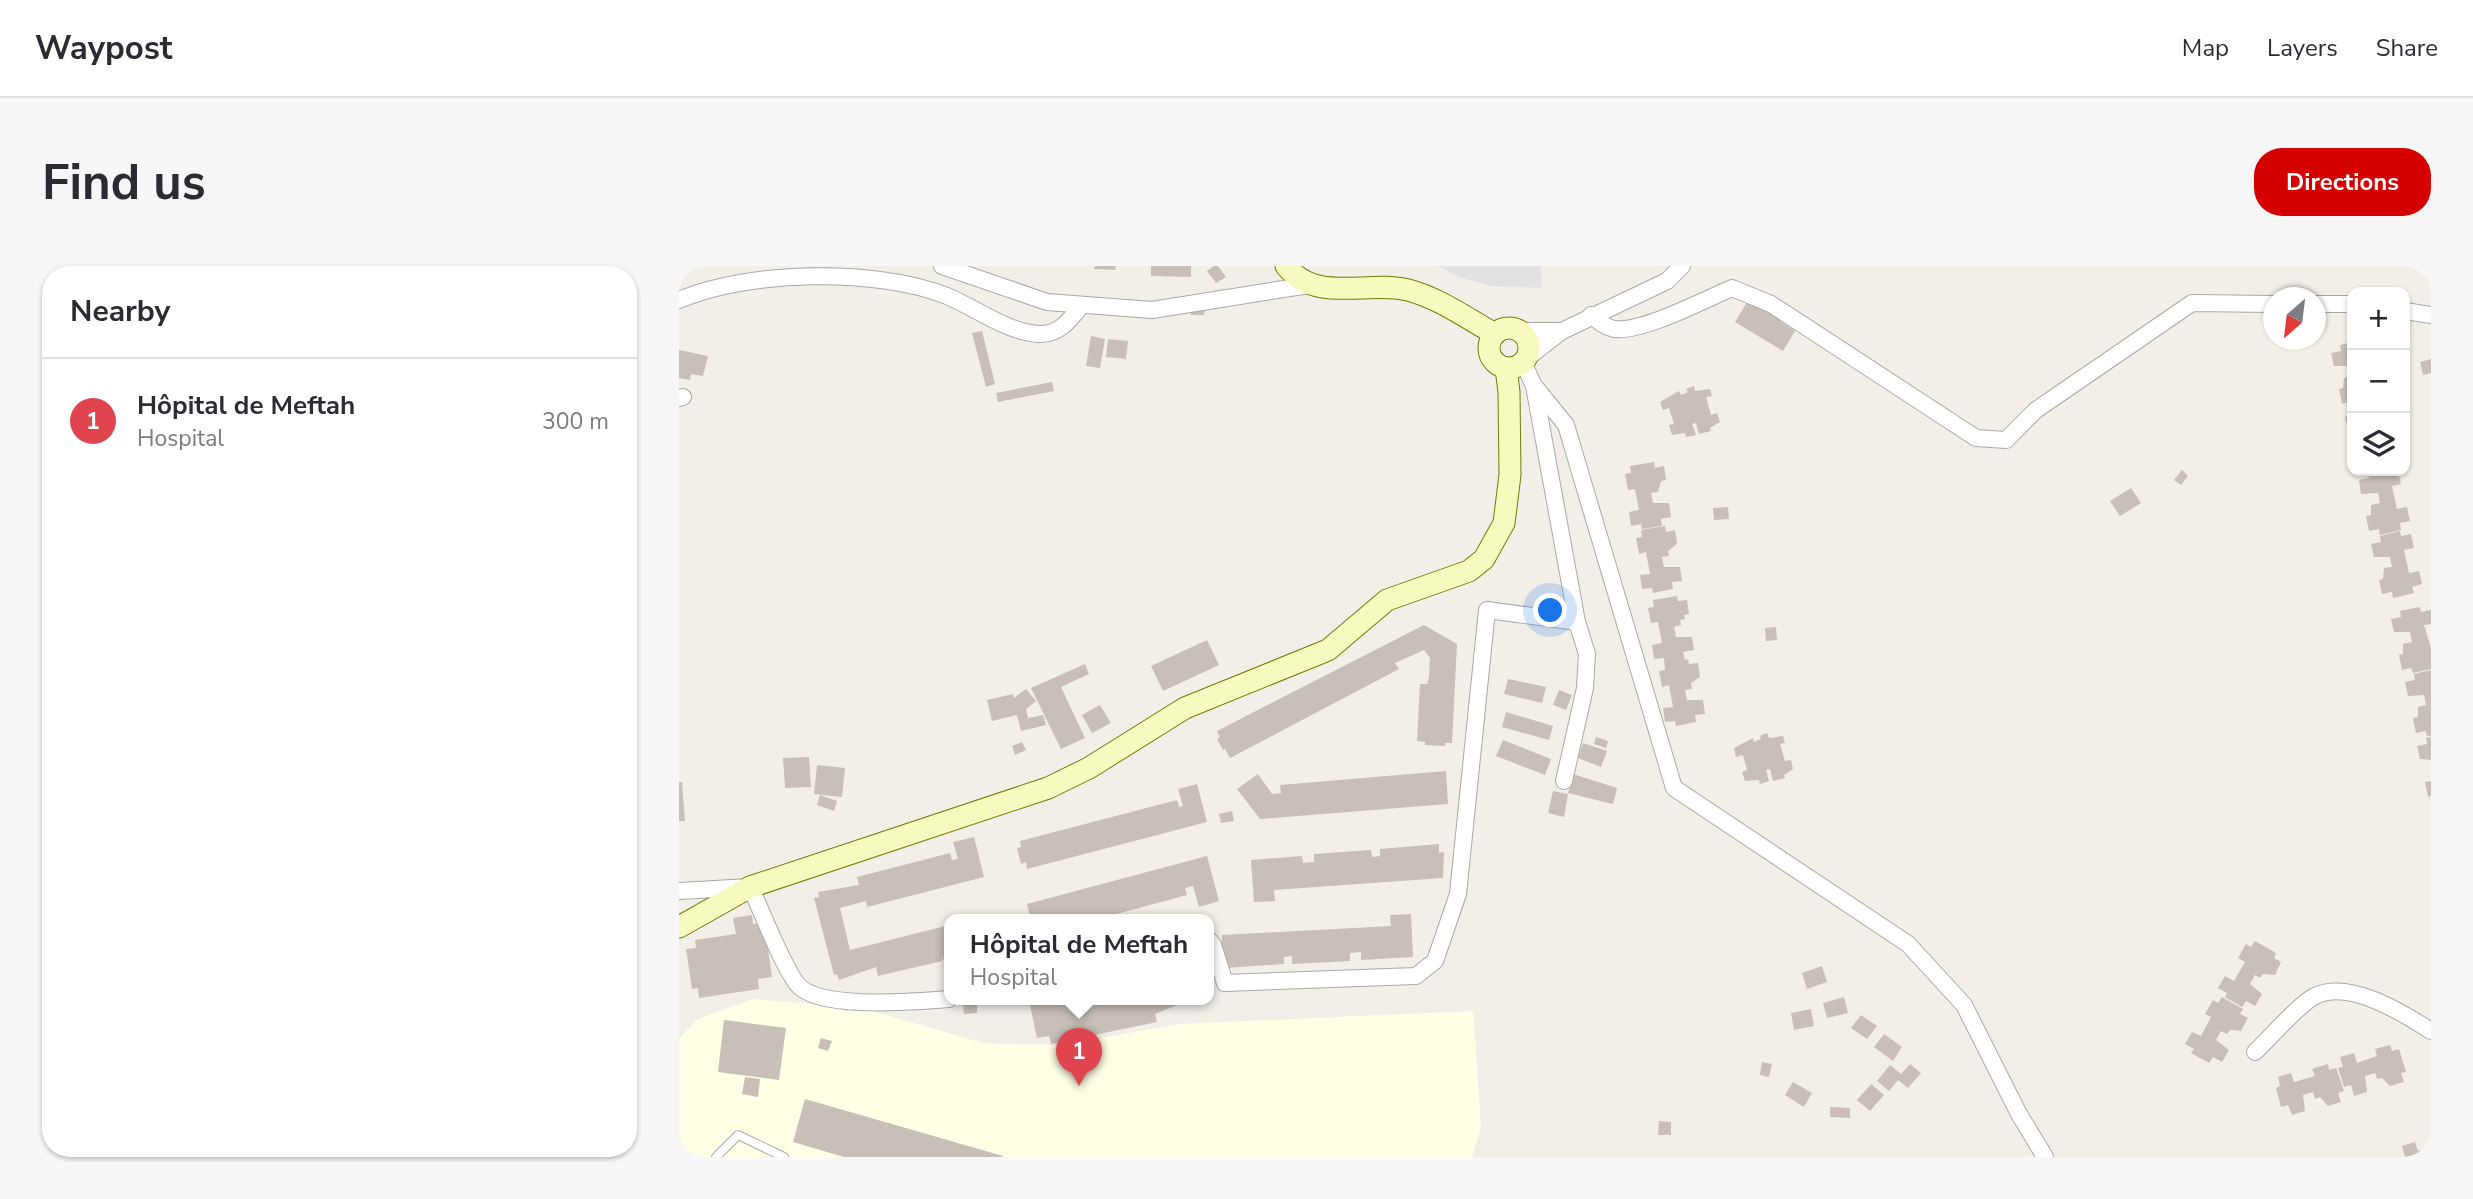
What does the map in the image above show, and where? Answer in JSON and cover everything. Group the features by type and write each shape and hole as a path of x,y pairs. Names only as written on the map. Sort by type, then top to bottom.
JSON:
{"main road":[{"path":"1286,266 1309,285 1326,289 1373,287 1408,290 1437,302 1495,334"},
{"path":"679,927 750,887 1048,788 1089,768 1185,708 1328,650 1387,600 1469,571 1484,559 1504,523 1518,363 1529,346 1518,331 1506,329 1495,334 1489,345 1491,358 1518,363"}],"street":[{"path":"942,266 1047,302 1152,310 1309,285"},
{"path":"1682,266 1667,281 1591,315 1562,331 1518,363 1566,425 1674,788 1908,944 1964,1005 2019,1114 2045,1157"},
{"path":"679,300 736,285 797,276 892,279 919,285 1011,327 1038,334 1062,328 1082,304"},
{"path":"1591,315 1604,325 1623,329 1655,320 1732,288 1771,304 1976,438 2006,440 2036,410 2192,303 2263,304"},
{"path":"2326,304 2347,304"},
{"path":"2410,312 2431,314"},
{"path":"1518,331 1562,331"},
{"path":"1534,386 1577,622 1587,654 1585,688 1564,781"},
{"path":"1214,947 1225,983 1416,976 1434,961 1458,894 1487,610 1577,622"},
{"path":"679,891 750,887 798,986 815,995 865,1004 944,999"},
{"path":"2255,1052 2315,996 2335,993 2361,996 2393,1007 2431,1031"}],"lane":[{"path":"716,1157 738,1135 784,1157"}],"shaded area":[{"path":"1438,266 1541,266 1542,288 1491,286 1459,277"},
{"path":"752,999 862,1008 983,1043 1063,1045 1178,1024 1473,1011 1481,1127 1472,1157 679,1157 679,1039 696,1020"}],"building":[{"path":"1095,266 1116,266 1115,270 1094,269"},
{"path":"1151,266 1191,266 1191,277 1151,276"},
{"path":"1218,266 1226,277 1216,283 1207,271"},
{"path":"1749,299 1781,318 1780,321 1795,331 1783,351 1735,322"},
{"path":"1191,309 1205,309 1204,315 1191,315"},
{"path":"982,331 995,384 986,387 972,333"},
{"path":"1091,336 1105,339 1100,368 1086,366"},
{"path":"1108,339 1128,341 1126,359 1106,357"},
{"path":"2347,343 2347,366 2334,366 2331,353 2341,351 2340,345"},
{"path":"679,350 708,356 703,376 691,374 690,380 679,378"},
{"path":"2431,359 2431,373 2423,375 2420,362"},
{"path":"2347,377 2347,402 2342,404 2339,389 2343,388 2344,378"},
{"path":"1052,382 1054,391 998,402 996,393"},
{"path":"1694,386 1695,391 1710,389 1712,396 1706,397 1711,415 1717,413 1720,422 1710,428 1711,431 1699,434 1696,423 1692,424 1696,435 1672,435 1669,425 1674,424 1669,408 1663,410 1660,402 1679,391 1681,395 1688,392 1686,389"},
{"path":"1654,462 1655,468 1664,466 1666,480 1661,481 1658,492 1651,493 1653,503 1669,503 1671,517 1661,519 1662,526 1642,529 1641,524 1631,526 1629,512 1639,510 1635,489 1628,490 1625,474 1631,473 1630,466"},
{"path":"2182,470 2188,476 2181,485 2174,480"},
{"path":"2368,476 2399,476 2401,484 2392,486 2397,509 2407,507 2410,521 2400,523 2401,530 2380,535 2379,529 2369,531 2366,516 2371,515 2371,505 2380,503 2378,493 2361,494 2359,480 2369,478"},
{"path":"2131,488 2141,503 2120,516 2110,501"},
{"path":"1728,507 1729,519 1714,520 1713,508"},
{"path":"1665,526 1666,532 1675,530 1677,544 1668,551 1669,556 1662,557 1664,567 1680,567 1682,581 1672,582 1673,589 1653,593 1652,588 1642,589 1640,575 1650,574 1646,552 1639,554 1636,538 1642,537 1641,530"},
{"path":"2400,531 2401,536 2411,534 2414,548 2404,550 2409,573 2419,571 2422,584 2412,587 2414,593 2393,598 2392,592 2382,594 2379,580 2383,579 2384,568 2392,567 2390,557 2374,557 2371,544 2381,542 2380,536"},
{"path":"1677,596 1678,601 1687,600 1689,614 1680,620 1681,625 1674,627 1676,637 1692,637 1694,650 1683,652 1689,664 1698,663 1700,677 1691,683 1692,689 1685,690 1687,700 1703,700 1705,714 1695,715 1696,722 1676,726 1675,721 1665,722 1663,708 1673,707 1669,685 1662,687 1659,671 1665,670 1664,658 1654,659 1652,645 1662,643 1658,622 1651,623 1648,608 1654,607 1653,600"},
{"path":"2420,607 2421,612 2431,610 2431,624 2424,625 2431,648 2431,669 2413,673 2411,668 2402,670 2399,655 2403,654 2403,644 2412,642 2410,632 2394,632 2391,619 2401,617 2400,611"},
{"path":"1424,625 1457,644 1452,743 1445,743 1445,746 1425,745 1425,742 1417,741 1420,684 1427,684 1429,677 1430,658 1424,650 1395,663 1399,669 1230,758 1225,749 1223,750 1217,739 1220,737 1217,731"},
{"path":"1776,627 1777,640 1766,641 1765,628"},
{"path":"1207,640 1219,665 1163,691 1151,666"},
{"path":"1085,664 1089,674 1061,687 1085,738 1061,749 1031,688"},
{"path":"2431,670 2431,736 2427,736 2426,731 2416,733 2413,718 2418,717 2418,707 2426,705 2424,695 2408,696 2405,682 2415,680 2414,674"},
{"path":"1508,679 1546,687 1542,703 1504,694"},
{"path":"1026,689 1036,701 1026,709 1028,718 1043,715 1046,725 1021,731 1017,715 992,721 987,700 1013,694 1014,698"},
{"path":"1559,690 1572,695 1566,710 1553,705"},
{"path":"1100,705 1111,723 1092,733 1082,715"},
{"path":"1506,712 1553,726 1549,740 1502,727"},
{"path":"1767,733 1769,738 1783,736 1785,743 1780,744 1785,761 1791,760 1793,769 1784,775 1785,778 1773,781 1770,769 1766,770 1769,781 1760,784 1759,780 1745,781 1742,772 1747,770 1743,755 1736,757 1734,748 1753,738 1754,742 1761,739 1760,736"},
{"path":"1596,737 1608,741 1606,748 1594,744"},
{"path":"2431,737 2431,760 2420,759 2417,746 2427,744 2426,738"},
{"path":"1503,740 1551,759 1545,775 1496,756"},
{"path":"1022,742 1026,750 1015,755 1012,746"},
{"path":"1583,743 1607,751 1601,767 1578,758"},
{"path":"809,757 811,787 785,788 783,758"},
{"path":"817,765 845,768 842,797 814,794"},
{"path":"1446,771 1448,804 1260,819 1237,789 1258,774 1272,794 1281,793 1280,785"},
{"path":"1573,774 1617,788 1613,804 1568,793"},
{"path":"2431,781 2431,796 2428,797 2425,782"},
{"path":"679,782 682,782 685,821 679,821"},
{"path":"1197,784 1207,822 1027,869 1026,862 1021,864 1017,848 1021,847 1020,841 1177,800 1179,807 1183,806 1178,789"},
{"path":"1553,791 1568,794 1564,817 1548,813"},
{"path":"820,795 837,801 834,811 817,805"},
{"path":"1232,811 1234,821 1221,823 1219,814"},
{"path":"974,837 984,877 867,907 866,901 840,908 850,950 944,926 944,960 942,954 942,961 878,976 876,967 839,980 837,974 834,975 814,898 819,897 818,892 859,885 857,877 950,853 952,860 958,859 953,842"},
{"path":"1439,844 1439,853 1444,852 1443,878 1274,890 1275,901 1254,902 1251,860 1302,856 1303,863 1314,862 1314,854 1371,850 1372,857 1380,856 1380,849"},
{"path":"1207,856 1219,901 1199,907 1193,886 1185,888 1187,895 1116,914 1030,914 1027,904"},
{"path":"1411,914 1413,957 1361,960 1361,952 1350,953 1350,961 1292,964 1292,956 1284,957 1284,964 1225,968 1219,945 1222,944 1222,935 1391,926 1390,915"},
{"path":"752,915 753,924 764,922 772,977 758,979 759,989 699,998 698,988 692,989 686,949 696,948 695,940 736,934 733,918"},
{"path":"2255,941 2276,953 2274,958 2281,962 2275,975 2263,974 2260,978 2255,975 2250,984 2262,994 2255,1006 2246,1001 2242,1007 2225,997 2227,993 2218,988 2225,976 2234,981 2245,962 2238,958 2246,944 2251,947"},
{"path":"1822,966 1827,982 1807,989 1802,973"},
{"path":"1844,997 1848,1013 1827,1018 1823,1003"},
{"path":"2222,997 2243,1009 2240,1014 2248,1018 2241,1031 2230,1030 2227,1034 2221,1031 2216,1040 2229,1050 2222,1062 2213,1057 2209,1063 2191,1053 2194,1049 2185,1044 2192,1032 2201,1036 2211,1017 2205,1014 2213,1000 2218,1003"},
{"path":"963,1005 977,1005 977,1013 964,1014"},
{"path":"1030,1005 1178,1005 1155,1014 1157,1022 1051,1044 1049,1036 1037,1038"},
{"path":"1811,1009 1814,1026 1794,1030 1791,1013"},
{"path":"1861,1015 1877,1026 1867,1039 1851,1028"},
{"path":"724,1020 786,1028 779,1080 718,1072"},
{"path":"1884,1034 1902,1047 1893,1061 1874,1047"},
{"path":"821,1038 832,1041 828,1051 818,1048"},
{"path":"2390,1045 2392,1051 2399,1049 2406,1072 2401,1073 2404,1082 2390,1086 2382,1078 2377,1079 2375,1073 2365,1076 2367,1092 2354,1096 2351,1085 2344,1087 2338,1068 2343,1067 2340,1057 2354,1053 2357,1063 2377,1056 2375,1049"},
{"path":"1762,1062 1772,1064 1769,1077 1760,1075"},
{"path":"1910,1064 1921,1073 1908,1088 1898,1080 1889,1091 1877,1081 1890,1065 1901,1074"},
{"path":"2328,1064 2329,1070 2336,1068 2344,1091 2338,1093 2341,1102 2328,1106 2320,1097 2315,1099 2313,1092 2303,1095 2305,1111 2292,1115 2288,1105 2281,1107 2276,1088 2280,1086 2278,1077 2291,1073 2294,1082 2315,1076 2312,1069"},
{"path":"745,1077 760,1079 758,1097 742,1094"},
{"path":"1793,1082 1812,1093 1804,1107 1785,1095"},
{"path":"1871,1084 1884,1095 1870,1111 1857,1100"},
{"path":"805,1099 1003,1157 844,1157 793,1142"},
{"path":"1830,1107 1850,1108 1850,1118 1830,1117"},
{"path":"1659,1121 1671,1122 1671,1135 1658,1135"},
{"path":"2415,1142 2418,1151 2431,1147 2431,1157 2405,1157 2402,1146"}],"place":[{"name":"Hôpital de Meftah","path":"1079,1086"}]}
